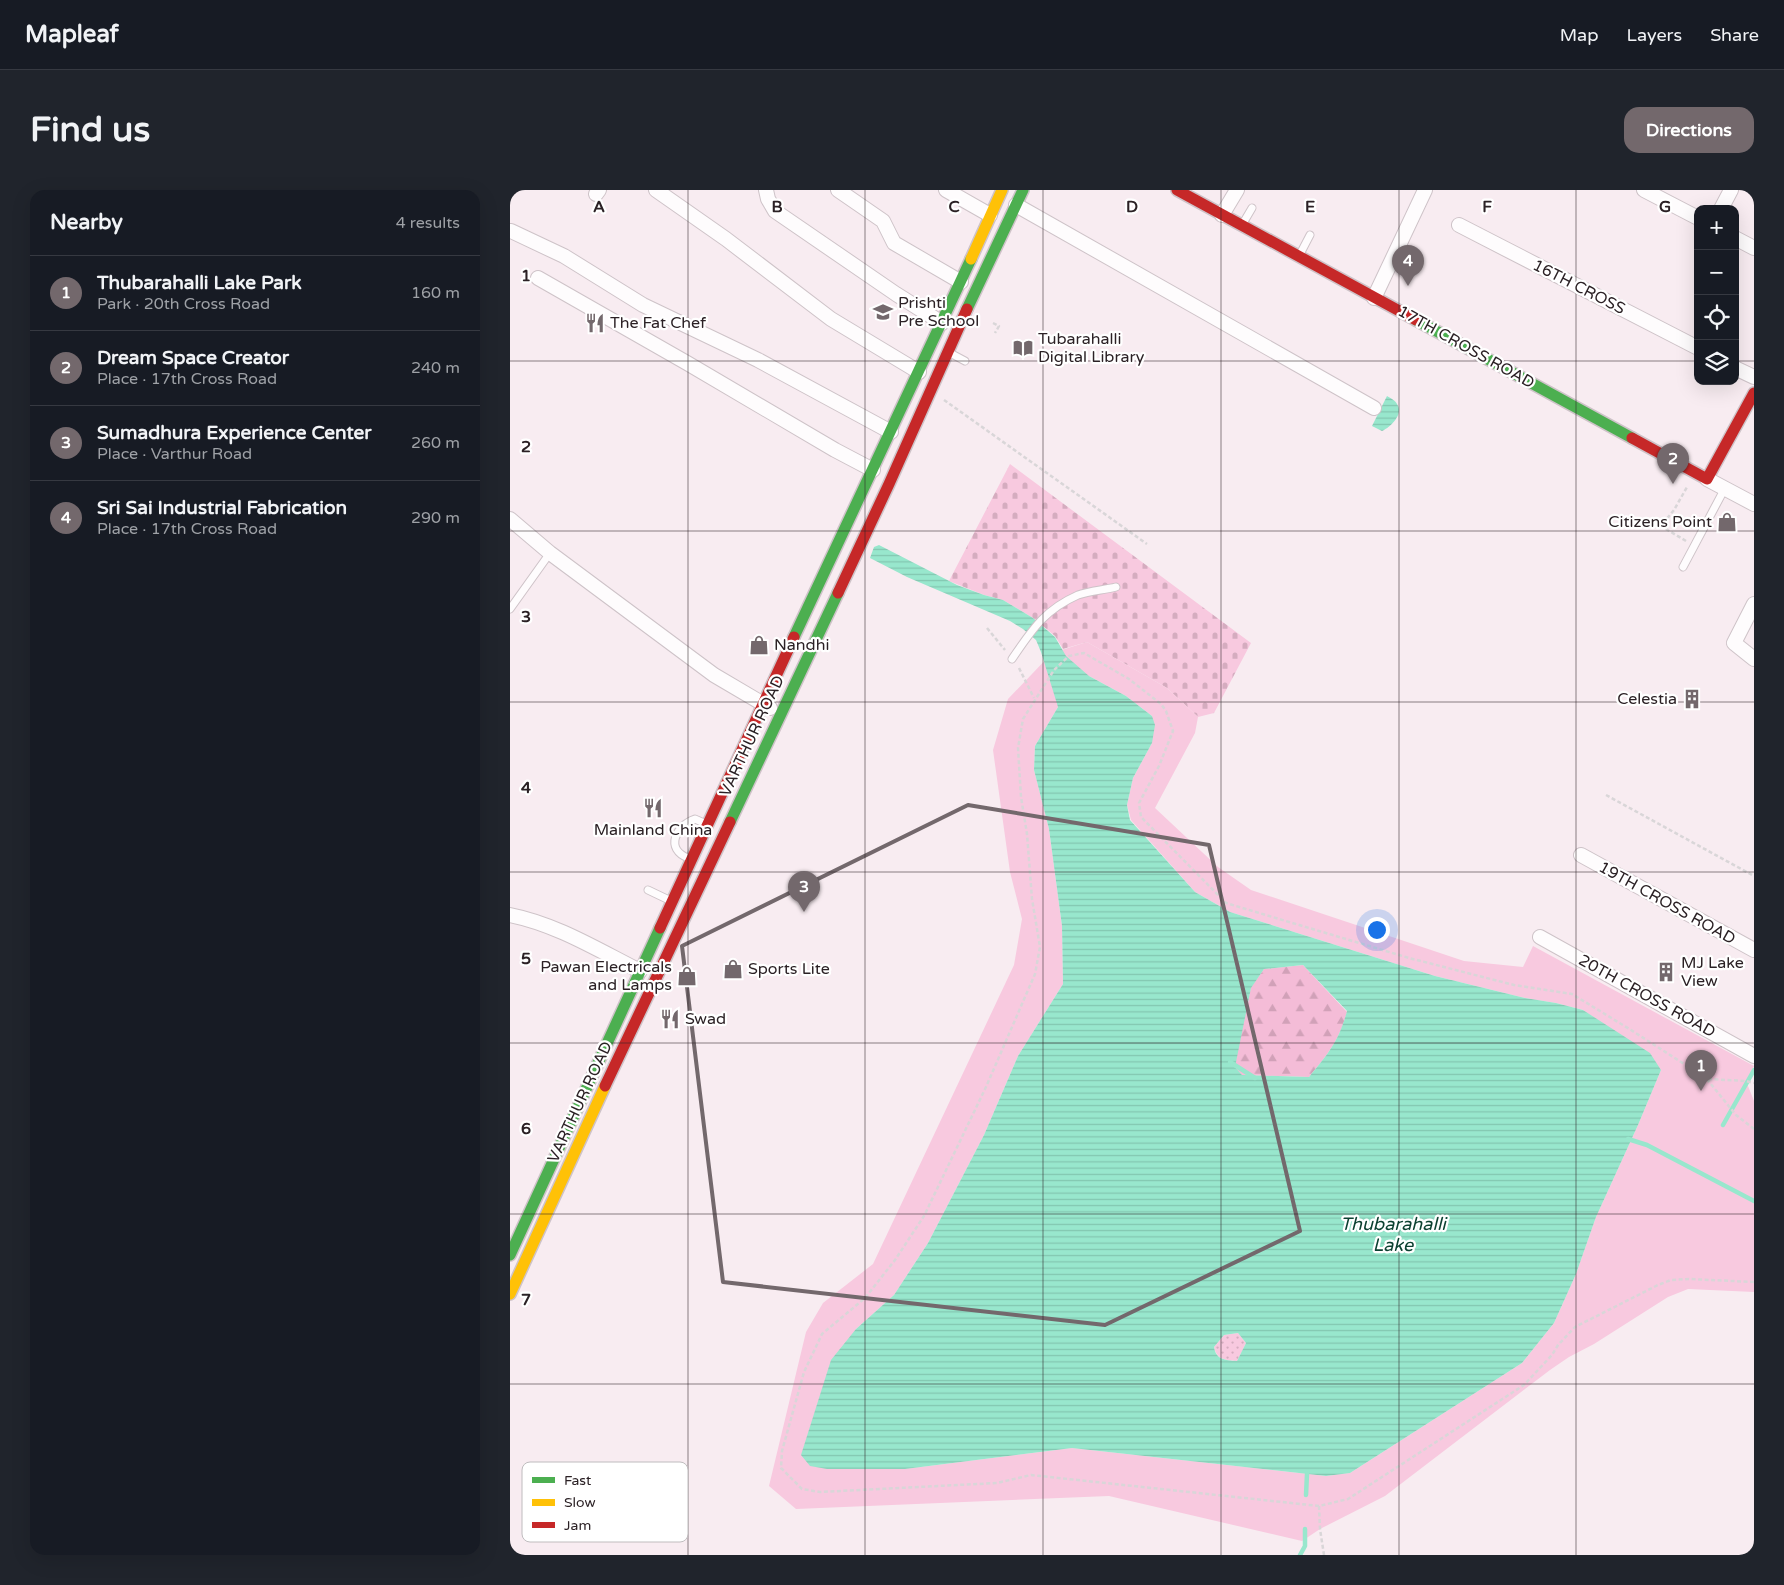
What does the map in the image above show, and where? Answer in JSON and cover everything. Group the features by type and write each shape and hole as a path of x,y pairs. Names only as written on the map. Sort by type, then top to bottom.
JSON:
{"main road":[{"name":"VARTHUR ROAD","path":"511,1253 707,825 942,323 1002,190"},
{"name":"VARTHUR ROAD","path":"510,1294 780,713 892,478 947,352 1023,190"},
{"name":"17TH CROSS ROAD","path":"1177,190 1192,194 1222,215 1701,476"},
{"path":"1701,476 1754,393"},
{"path":"873,470 892,478"},
{"path":"511,1253 526,1257"}],"street":[{"path":"656,190 726,239 832,319 919,372"},
{"path":"766,190 768,199 775,211 888,289 942,323"},
{"path":"838,190 883,221 894,243 961,282"},
{"path":"946,190 990,215"},
{"path":"1222,215 1237,190"},
{"path":"1374,298 1425,190"},
{"path":"1644,190 1694,216"},
{"path":"1723,205 1731,190"},
{"path":"1016,204 1374,408"},
{"name":"16TH CROSS","path":"1459,225 1694,346"},
{"path":"511,230 564,256 643,305 758,360 891,432"},
{"path":"1739,240 1754,248"},
{"path":"538,278 687,362 835,450 873,470"},
{"path":"1739,370 1754,377"},
{"name":"17TH CROSS ROAD","path":"1701,476 1754,504"},
{"path":"510,519 550,553 714,675 780,713"},
{"path":"1754,604 1734,643 1754,659"},
{"name":"19TH CROSS ROAD","path":"1581,855 1754,950"},
{"path":"510,915 530,919 592,946 640,971"},
{"name":"20TH CROSS ROAD","path":"1540,936 1754,1056"}],"lane":[{"path":"1242,226 1252,208"},
{"path":"1299,256 1310,235"},
{"path":"947,352 965,361"},
{"path":"1683,567 1725,488"},
{"path":"510,609 550,553"},
{"path":"1012,659 1040,620 1049,611 1079,595 1116,587"},
{"path":"691,860 679,854 675,848 677,834 686,822 695,819 707,825"},
{"path":"648,890 672,902"}],"path":[{"path":"993,323 999,326 994,332"},
{"path":"930,391 1147,544"},
{"path":"1694,546 1661,526 1701,476"},
{"path":"1754,1129 1736,1115 1706,1078 1572,994 1514,985 1409,958 1226,903 1141,818 1140,803 1159,766 1173,731 1166,711 1161,704 1121,674 1084,653 1069,656 1054,670 1023,719 1018,748 1021,797 1032,899 1040,947 1035,974 986,1087 924,1216 895,1260 865,1298 822,1334 804,1372 782,1451 781,1468 802,1489 820,1492 997,1484 1031,1474 1319,1506 1348,1499 1524,1385 1575,1327 1658,1284 1671,1280 1754,1282"},
{"path":"1606,795 1754,876"},
{"path":"1706,1078 1746,1081 1754,1084"},
{"path":"1319,1506 1324,1555"}],"highlighted area":[{"path":"968,805 1209,845 1300,1231 1105,1325 723,1282 682,946"}],"green space":[{"path":"1010,464 1251,643 1214,713 1198,717 1167,688 1087,642 1063,649 1055,636 1033,618 1003,600 984,595 949,581"},
{"path":"1087,642 1167,688 1198,717 1195,733 1155,808 1218,867 1251,890 1464,961 1523,967 1533,946 1754,1066 1746,1081 1754,1101 1754,1292 1688,1289 1668,1297 1550,1370 1385,1496 1320,1529 1302,1541 1109,1496 796,1509 769,1486 806,1332 823,1303 873,1264 1014,965 1022,919 1010,872 993,750 1008,699 1052,653","holes":["1089,676 1126,696 1152,716 1152,743 1133,778 1127,805 1131,820 1195,892 1230,912 1435,976 1583,1010 1612,1030 1661,1070 1596,1217 1576,1274 1554,1323 1522,1363 1350,1473 1326,1476 1072,1448 905,1469 827,1469 856,1329 894,1295 928,1243 984,1135 1018,1056 1063,984 1062,926 1049,829 1034,770 1035,746 1058,707"]},
{"path":"1303,965 1347,1012 1336,1039 1309,1077 1242,1075 1234,1067 1251,987 1264,969"},
{"path":"1238,1333 1246,1343 1237,1361 1225,1360 1219,1357 1214,1347 1224,1335"}],"water":[{"path":"1387,396 1394,400 1399,408 1399,412 1396,420 1382,431 1372,426"},
{"name":"Thubarahalli Lake","path":"879,545 957,585 1003,600 1033,618 1055,637 1066,656 1089,676 1126,696 1152,716 1155,725 1152,743 1133,778 1127,805 1130,820 1195,892 1230,912 1435,976 1583,1010 1650,1053 1661,1070 1596,1217 1576,1274 1554,1323 1522,1363 1350,1473 1326,1476 1072,1448 905,1469 827,1469 810,1466 801,1455 831,1360 856,1329 894,1295 928,1243 984,1135 1018,1056 1063,984 1062,926 1049,829 1034,770 1035,746 1058,707 1036,640 1010,621 907,577 870,558 874,547","holes":["1303,965 1347,1011 1336,1039 1309,1077 1242,1075 1235,1067 1251,988 1264,969","1238,1333 1246,1343 1237,1361 1225,1360 1219,1357 1214,1347 1224,1335"]}],"waterway":[{"path":"1230,1062 1255,1078"},
{"path":"1723,1125 1754,1070"},
{"path":"1628,1139 1647,1145 1754,1201"},
{"path":"1306,1495 1307,1474"},
{"path":"1300,1555 1305,1546 1305,1529"}],"traffic: fast":[{"path":"967,309 1023,190"},
{"path":"794,637 971,259"},
{"path":"1416,320 1632,438"},
{"path":"730,822 838,593"},
{"path":"510,1255 660,928"}],"traffic: slow":[{"path":"971,259 1002,190"},
{"path":"510,1294 605,1086"}],"traffic: jam":[{"path":"1177,190 1416,320"},
{"path":"838,593 967,309"},
{"path":"1632,438 1707,479 1754,393"},
{"path":"660,928 794,637"},
{"path":"605,1086 730,822"}],"place":[{"name":"Sri Sai Industrial Fabrication","path":"1408,286"},
{"name":"Prishti Pre School","path":"883,312"},
{"name":"The Fat Chef","path":"595,323"},
{"name":"Tubarahalli Digital Library","path":"1023,348"},
{"name":"Dream Space Creator","path":"1673,484"},
{"name":"Citizens Point","path":"1727,522"},
{"name":"Nandhi","path":"759,645"},
{"name":"Celestia","path":"1692,699"},
{"name":"Mainland China","path":"653,808"},
{"name":"Sumadhura Experience Center","path":"804,912"},
{"name":"Sports Lite","path":"733,969"},
{"name":"MJ Lake View","path":"1666,972"},
{"name":"Pawan Electricals and Lamps","path":"687,976"},
{"name":"Swad","path":"670,1019"},
{"name":"Thubarahalli Lake Park","path":"1701,1091"}]}
